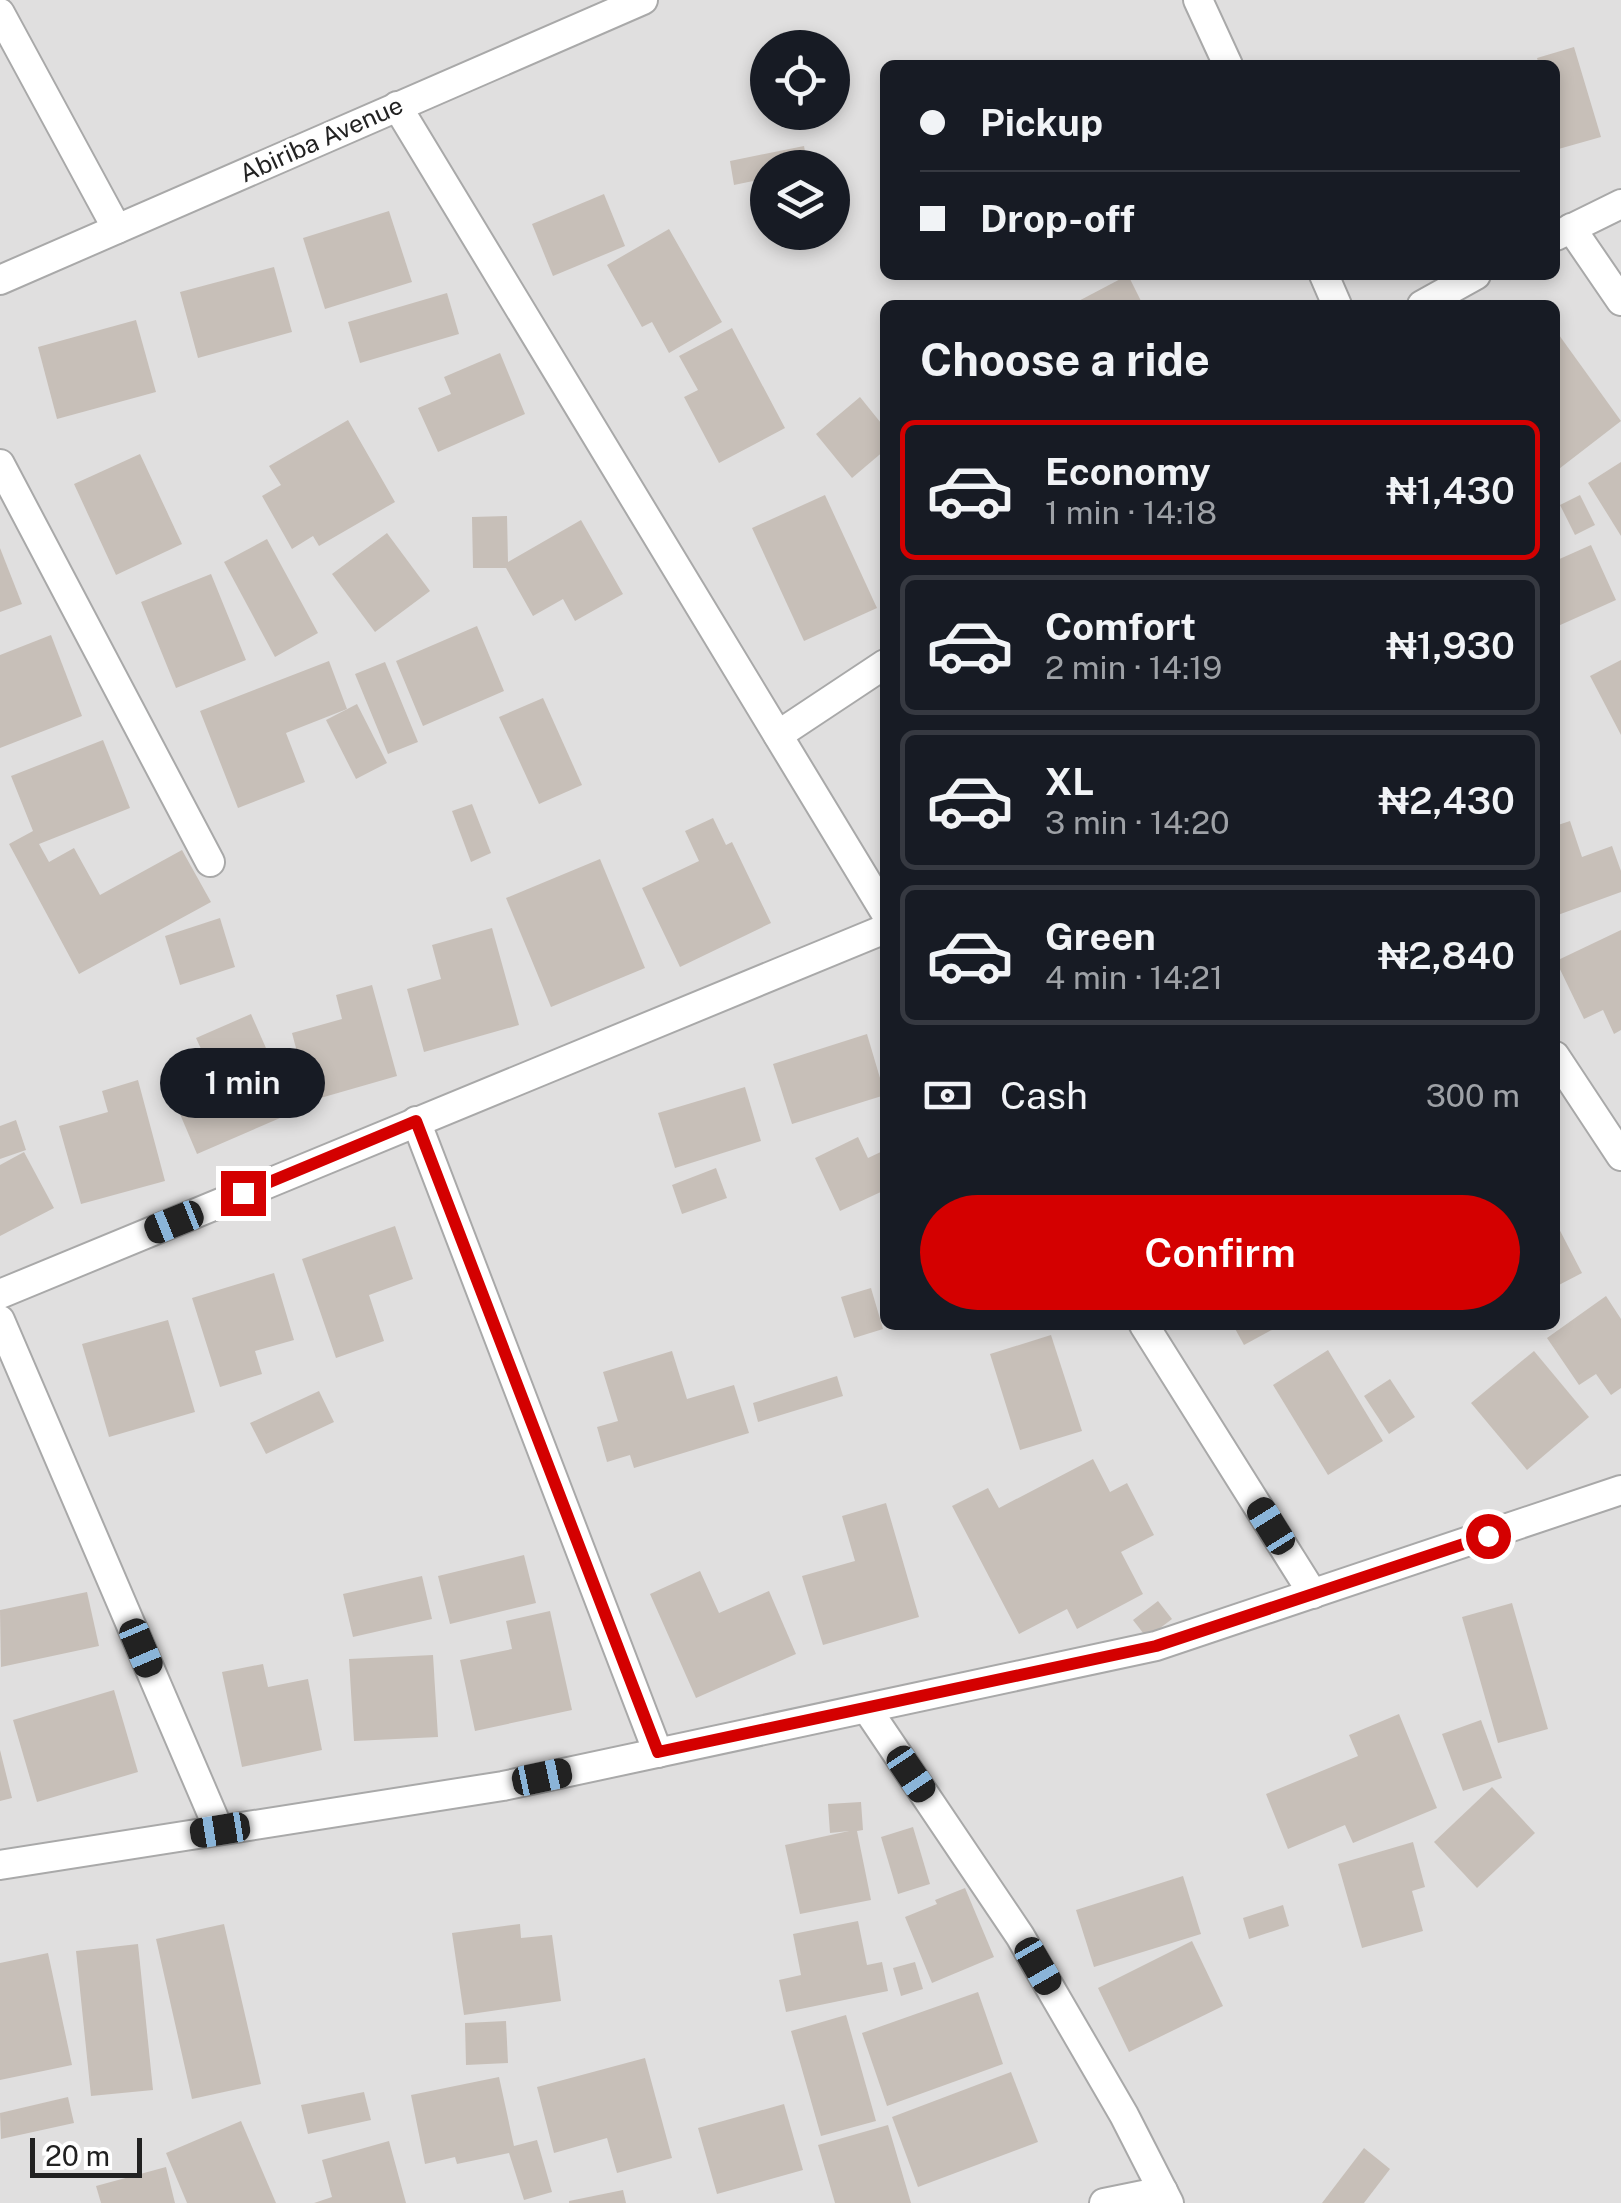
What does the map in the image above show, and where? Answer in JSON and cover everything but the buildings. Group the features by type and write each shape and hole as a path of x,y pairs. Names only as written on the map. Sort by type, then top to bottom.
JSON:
{"street":[{"name":"Abiriba Avenue","path":"0,280 644,0"},
{"path":"1198,0 1226,60"},
{"path":"0,12 117,229"},
{"path":"397,106 880,904"},
{"path":"1621,204 1563,232 1621,301"},
{"path":"1431,300 1467,280"},
{"path":"0,464 210,862"},
{"path":"778,735 880,667"},
{"path":"0,1294 880,930"},
{"path":"1560,1064 1621,1156"},
{"path":"416,1121 658,1752"},
{"path":"0,1320 220,1830"},
{"path":"1147,1330 1313,1594"},
{"path":"0,1865 503,1786 1156,1646 1621,1490"},
{"path":"867,1709 1020,1936 1124,2115 1166,2197 1104,2203"}],"shaded area":[{"path":"0,0 1621,0 1621,2203 0,2203"}],"route":[{"path":"243,1193 416,1121 658,1752 1156,1646 1488,1536"}]}
